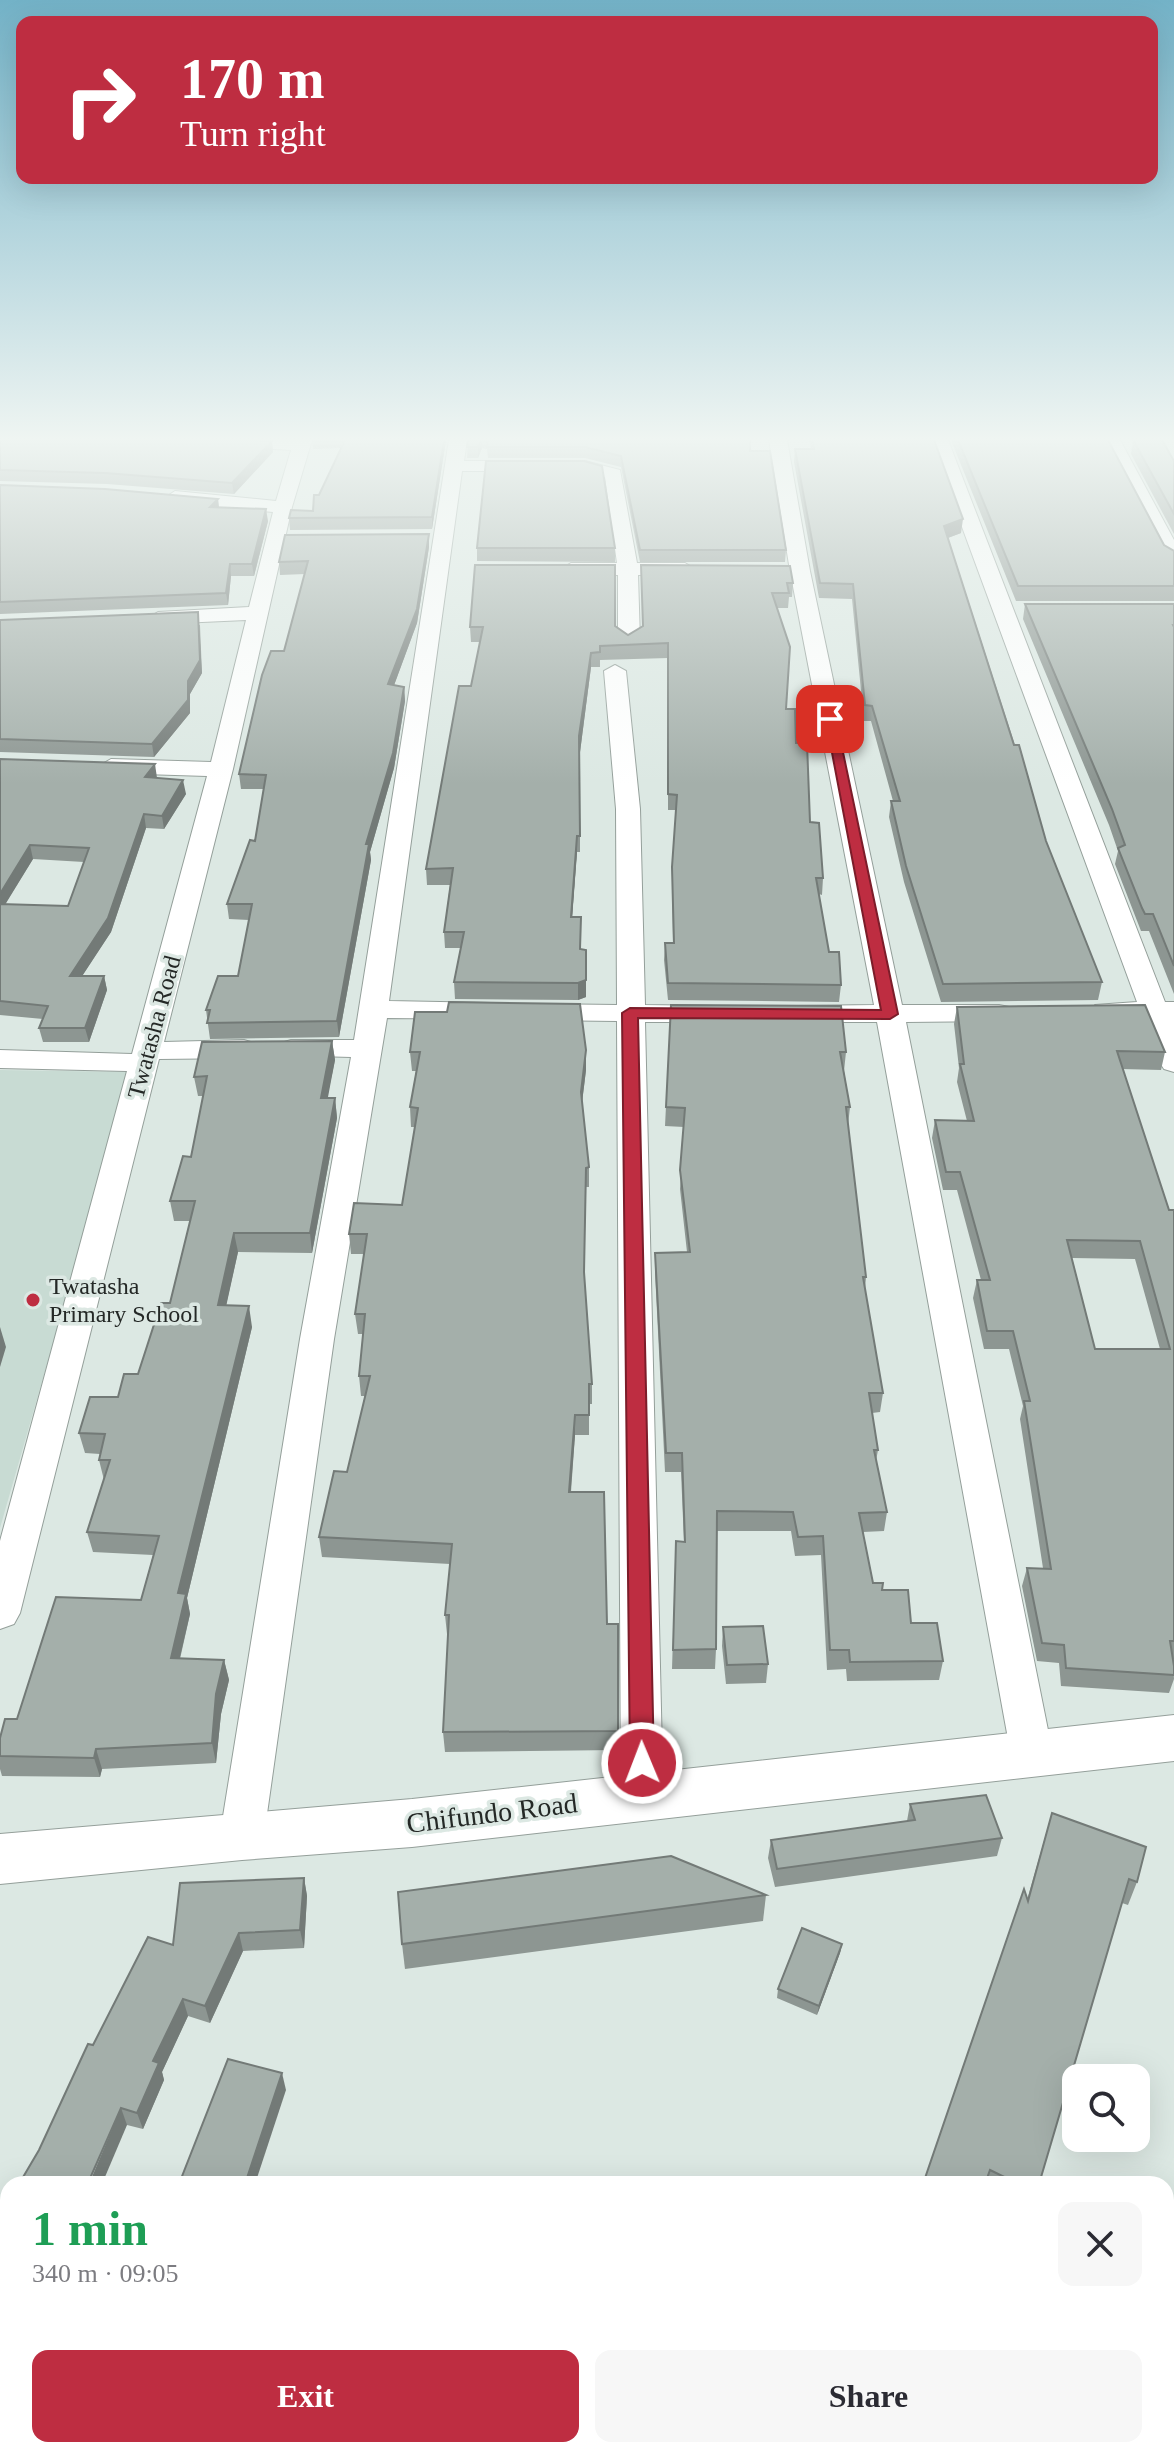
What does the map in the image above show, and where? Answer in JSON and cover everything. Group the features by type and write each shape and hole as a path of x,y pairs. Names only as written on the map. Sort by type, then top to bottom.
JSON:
{"street":[{"name":"Twatasha Road","path":"0,1613 221,769 258,613 278,555"},
{"path":"242,1835 317,1339 449,570 443,555"},
{"path":"626,555 629,641"},
{"path":"790,555 890,1014 1032,1755"},
{"path":"988,555 1165,1010 1174,1063"},
{"path":"550,569 706,569"},
{"path":"142,619 258,613"},
{"path":"615,671 626,755 642,1795"},
{"path":"95,765 221,769"},
{"path":"374,1009 737,1014"},
{"path":"1077,1011 1165,1010"},
{"path":"768,1014 1031,1012"},
{"path":"0,1059 367,1048"},
{"name":"Chifundo Road","path":"0,1859 242,1835 412,1823 1174,1738"}],"shaded area":[{"name":"Twatasha Primary School","path":"0,1070 131,1072 0,1528"}],"building":[{"path":"0,555 254,555 252,564 230,564 226,593 0,602"},
{"path":"281,555 426,555 417,609 388,684 404,687 393,753 366,844 369,844 337,1021 207,1023 210,1010 206,1010 218,976 238,976 252,904 227,904 250,840 255,841 266,775 239,774 262,675 271,651 284,651 308,561 279,562"},
{"path":"815,555 953,555 1014,745 1019,745 1046,841 1102,982 943,984 906,866 891,801 900,801 872,706 865,705 853,584 820,583"},
{"path":"1005,555 1174,555 1174,586 1018,586"},
{"path":"475,565 615,565 615,626 628,635 643,626 641,565 790,566 793,583 787,583 789,593 772,593 790,647 786,709 795,709 796,743 807,743 810,822 819,823 823,878 816,878 829,952 839,952 841,985 668,983 665,943 674,943 672,867 677,795 668,794 668,643 600,646 600,652 591,653 579,736 580,836 577,836 571,917 581,917 580,949 586,950 586,980 578,983 454,982 464,932 444,932 453,868 426,869 459,686 471,686 483,627 470,627"},
{"path":"1025,604 1174,604 1174,966 1153,914 1145,914 1142,908 1118,848 1125,845 1112,809"},
{"path":"198,612 200,660 188,681 188,700 152,744 0,739 0,620"},
{"path":"0,759 155,764 145,777 183,780 162,816 144,814 108,918 70,976 104,976 85,1028 39,1028 48,1006 0,1001 0,904 68,906 89,848 30,845 0,894"},
{"path":"449,1002 580,1004 586,1050 581,1092 589,1167 586,1168 584,1272 592,1384 589,1384 589,1415 575,1415 569,1492 604,1492 607,1624 618,1624 618,1731 443,1732 449,1615 445,1615 452,1544 319,1537 334,1471 347,1472 370,1376 359,1376 365,1314 355,1314 367,1234 349,1234 354,1203 402,1205 418,1108 410,1107 420,1052 410,1052 415,1012 447,1012"},
{"path":"671,1005 841,1006 846,1052 840,1052 850,1107 846,1107 866,1277 863,1277 883,1393 869,1393 878,1450 874,1450 887,1512 859,1513 873,1583 883,1583 882,1590 908,1590 911,1623 937,1623 943,1661 850,1662 849,1650 830,1650 823,1536 798,1537 793,1512 717,1511 716,1649 673,1650 676,1541 685,1542 682,1453 666,1453 655,1253 690,1252 680,1170 685,1108 666,1107"},
{"path":"1145,1005 1165,1052 1117,1051 1169,1210 1174,1210 1174,1641 1170,1641 1174,1675 1066,1668 1064,1645 1042,1643 1027,1568 1051,1569 1024,1401 1030,1401 1013,1331 987,1331 977,1280 990,1280 960,1172 946,1172 935,1120 974,1121 960,1064 964,1064 957,1007","holes":["1067,1240 1140,1241 1170,1349 1095,1349"]},
{"path":"332,1041 321,1098 335,1098 310,1233 234,1233 218,1305 249,1306 178,1593 186,1594 171,1658 224,1660 216,1694 212,1743 96,1749 94,1758 0,1756 0,1738 5,1719 17,1719 56,1597 141,1600 159,1536 87,1532 110,1460 99,1460 105,1434 79,1433 90,1397 118,1397 124,1374 138,1374 161,1303 170,1303 195,1201 170,1201 183,1156 191,1157 207,1076 194,1077 202,1042"},
{"path":"763,1626 768,1664 727,1665 723,1627"},
{"path":"986,1795 1002,1838 777,1869 771,1840 915,1820 910,1804"},
{"path":"1052,1813 1146,1847 1137,1882 1129,1879 1074,2064 1062,2064 1062,2106 1041,2176 1002,2176 990,2170 988,2176 926,2176 1024,1889 1028,1901"},
{"path":"671,1856 766,1895 402,1944 398,1892"},
{"path":"304,1878 300,1930 239,1933 205,2006 183,1999 153,2061 159,2063 137,2113 121,2108 91,2176 24,2176 88,2044 93,2045 148,1937 173,1945 180,1883"},
{"path":"802,1928 842,1944 819,2006 778,1989"},
{"path":"228,2059 282,2073 248,2176 182,2176"}],"place":[{"name":"Twatasha Primary School","path":"33,1300"}],"route":[{"path":"642,1763 630,1013 890,1014 830,719"}]}
